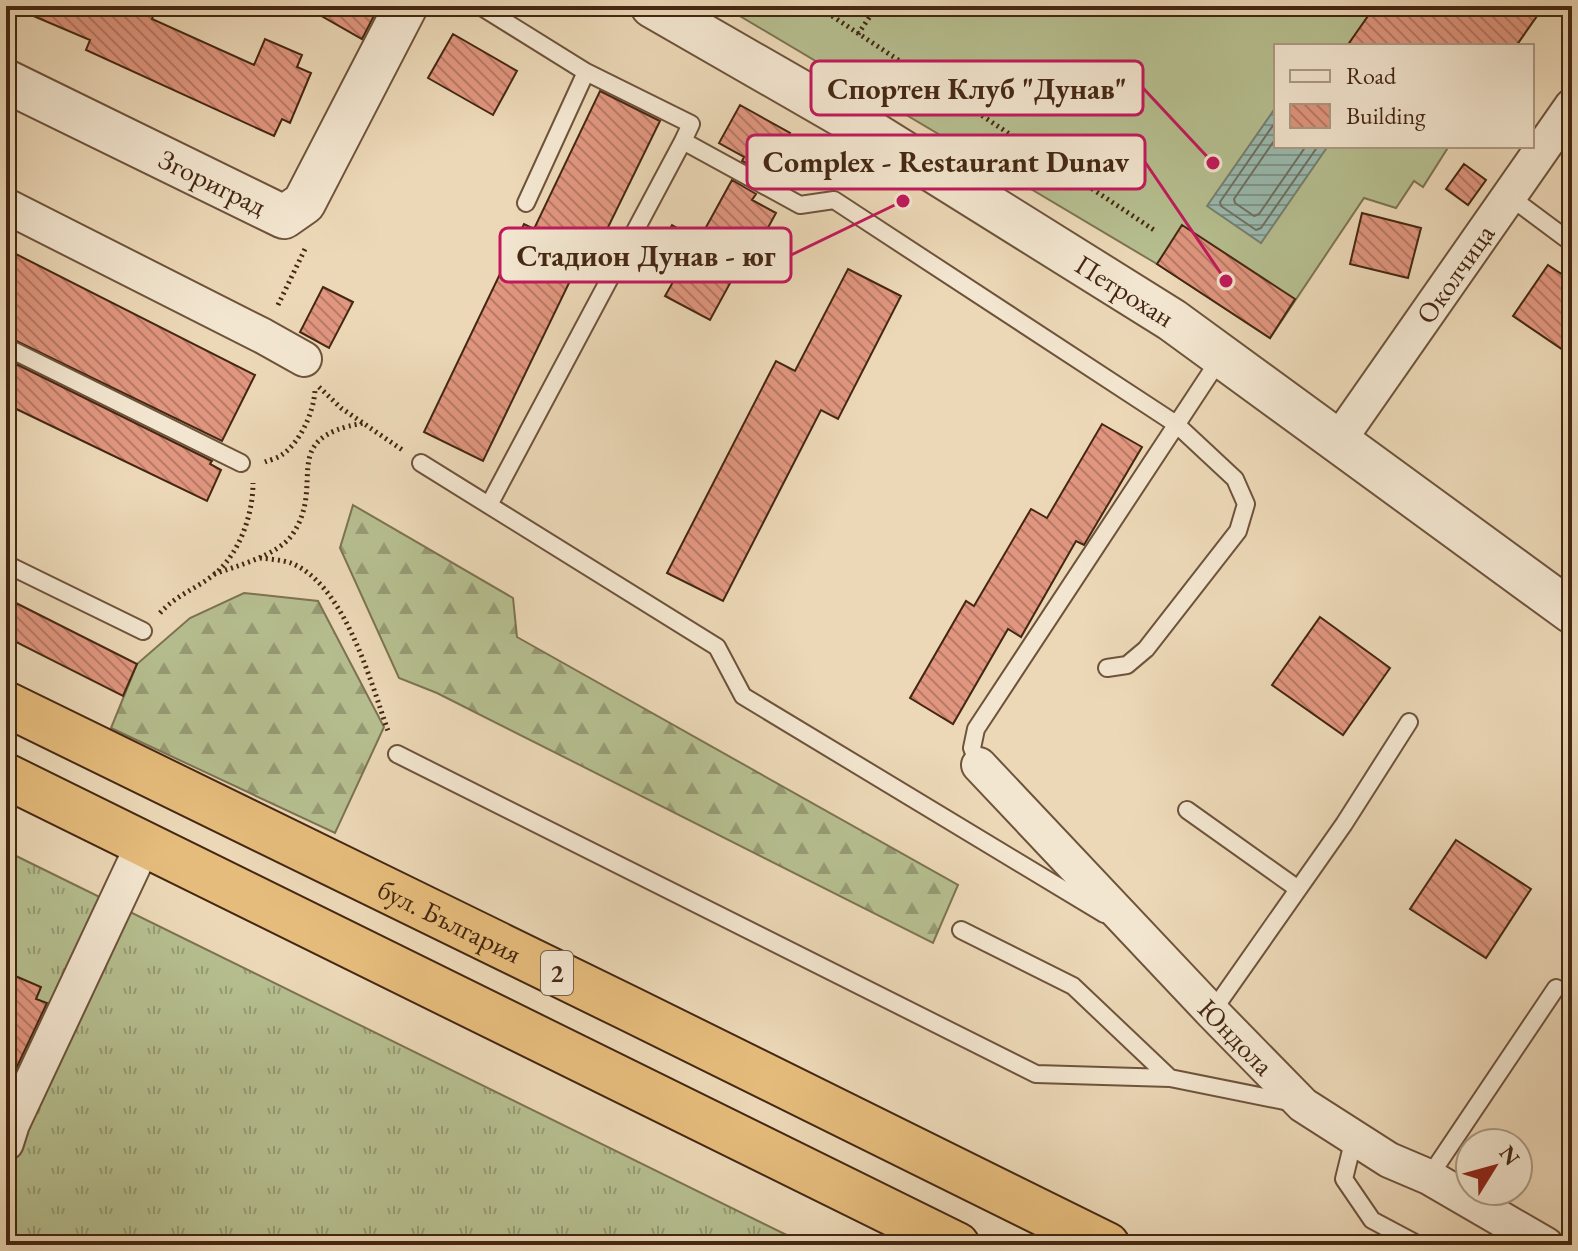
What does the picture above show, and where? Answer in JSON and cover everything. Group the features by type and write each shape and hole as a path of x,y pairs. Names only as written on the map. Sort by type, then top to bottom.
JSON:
{"highway":[{"name":"бул. България","path":"6,704 1107,1245"},
{"name":"2","path":"6,776 957,1245"}],"street":[{"name":"Згориград","path":"6,81 284,217 304,203 406,6"},
{"name":"Петрохан","path":"652,6 871,132 1091,268 1222,356 1572,612"},
{"name":"Околчица","path":"1338,441 1572,106"},
{"path":"6,206 304,359"},
{"name":"Юндола","path":"979,765 1303,1105 1389,1160 1429,1177 1546,1245"},
{"path":"6,1143 12,1124 144,843"}],"lane":[{"path":"480,6 586,72 691,124 489,505"},
{"path":"526,203 586,72"},
{"path":"683,141 800,205 834,200 1176,424 1235,479 1246,504 1238,531 1146,649 1127,665 1107,668"},
{"path":"1509,196 1572,243"},
{"path":"6,347 247,463"},
{"path":"979,765 972,748 976,729 1222,356"},
{"path":"421,463 717,647 743,696 1143,937"},
{"path":"6,564 143,631"},
{"path":"1212,1012 1344,824 1409,722"},
{"path":"397,754 1036,1074 1170,1078 1303,1105"},
{"path":"1187,810 1298,889"},
{"path":"961,930 1073,986 1170,1078"},
{"path":"1429,1177 1556,988"},
{"path":"1354,1138 1344,1179 1372,1220 1419,1245"}],"path":[{"path":"817,6 1154,230"},
{"path":"858,34 877,6"},
{"path":"263,336 312,233 304,203"},
{"path":"143,631 166,606 214,574 236,551 253,495 247,463 262,464 284,454 314,406 315,383 341,408 421,463"},
{"path":"214,574 260,558 291,537 306,504 309,455 315,442 337,427 364,423"},
{"path":"260,558 290,563 313,577 338,605 370,678 397,754"}],"green space":[{"path":"723,6 1544,6 1517,44 1274,44 1274,148 1448,148 1423,187 1414,181 1396,208 1364,198 1270,338 1157,264"},
{"path":"353,505 513,598 517,637 958,885 933,943 437,693 399,678 340,548"},
{"path":"244,593 318,601 384,727 335,833 111,728 137,664 190,618"},
{"path":"6,851 807,1245 6,1245"}],"water":[{"path":"1274,110 1274,148 1327,148 1261,243 1207,206"}],"building":[{"path":"10,6 157,6 152,19 254,65 265,39 302,55 297,67 311,73 290,123 282,119 274,136 86,50 90,40"},
{"path":"304,6 379,6 362,39"},
{"path":"1375,6 1544,6 1517,44 1348,44"},
{"path":"453,34 517,71 493,115 428,78"},
{"path":"600,91 660,121 593,258 583,254 483,461 424,432 524,224 534,229"},
{"path":"740,105 790,133 767,174 742,161 744,157 719,143"},
{"path":"1464,164 1486,180 1468,205 1446,189"},
{"path":"732,180 756,194 752,200 776,213 753,255 747,252 710,320 665,296 682,266 658,252 672,225 699,240"},
{"path":"1362,213 1421,228 1408,278 1350,264"},
{"path":"1182,225 1295,299 1270,338 1157,264"},
{"path":"6,249 255,375 222,441 6,336"},
{"path":"1548,265 1572,281 1572,356 1513,316"},
{"path":"848,269 901,296 838,419 821,410 723,601 667,573 776,361 795,371"},
{"path":"323,287 353,302 329,348 300,332"},
{"path":"6,359 212,461 210,464 221,470 207,501 6,404"},
{"path":"1102,424 1142,447 1084,545 1076,541 1021,637 1008,629 953,724 910,698 966,601 974,606 1031,509 1047,518"},
{"path":"6,598 137,664 123,696 6,637"},
{"path":"1320,617 1390,668 1343,735 1272,685"},
{"path":"1456,840 1531,889 1486,958 1410,909"},
{"path":"6,972 41,987 36,999 47,1003 6,1090"}],"place":[{"name":"Спортен Клуб \"Дунав\"","path":"1213,163"},
{"name":"Стадион Дунав - юг","path":"903,201"},
{"name":"Complex - Restaurant Dunav","path":"1226,281"}]}
